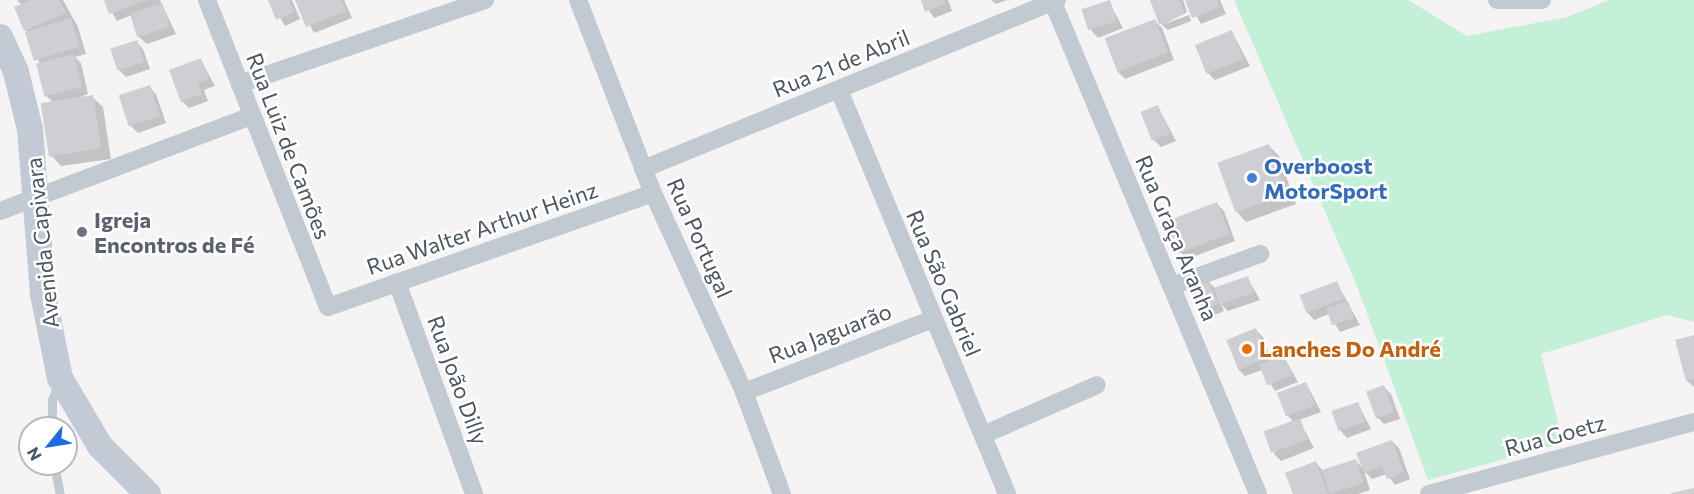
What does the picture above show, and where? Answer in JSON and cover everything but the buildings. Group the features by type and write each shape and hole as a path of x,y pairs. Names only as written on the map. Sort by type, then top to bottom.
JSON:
{"main road":[{"name":"Avenida Capivara","path":"0,37 16,72 30,129 43,294 60,378 100,446 148,494"}],"street":[{"name":"Rua Luiz de Camões","path":"207,0 328,308"},
{"path":"240,84 485,0"},
{"name":"Rua Portugal","path":"578,0 643,169 744,392 782,494"},
{"name":"Rua 21 de Abril","path":"643,169 1054,0"},
{"name":"Rua Graça Aranha","path":"1054,0 1257,494"},
{"path":"1497,0 1542,0"},
{"name":"Rua São Gabriel","path":"839,90 1007,494"},
{"path":"0,211 252,116"},
{"name":"Rua Walter Arthur Heinz","path":"328,308 653,193"},
{"path":"1172,286 1260,254"},
{"name":"Rua João Dilly","path":"397,282 474,494"},
{"name":"Rua Jaguarão","path":"744,392 933,319"},
{"path":"983,435 1097,385"},
{"name":"Rua Goetz","path":"1429,494 1694,422"}],"lane":[{"path":"52,416 52,400 60,378"},
{"path":"56,476 60,494"}],"green space":[{"path":"1234,0 1408,0 1467,36 1567,17 1609,0 1694,0 1694,322 1667,315 1541,354 1563,443 1428,480 1357,286"}],"place":[{"name":"Overboost MotorSport","path":"1252,178"},
{"name":"Igreja Encontros de Fé","path":"82,232"},
{"name":"Lanches Do André","path":"1247,349"}]}
